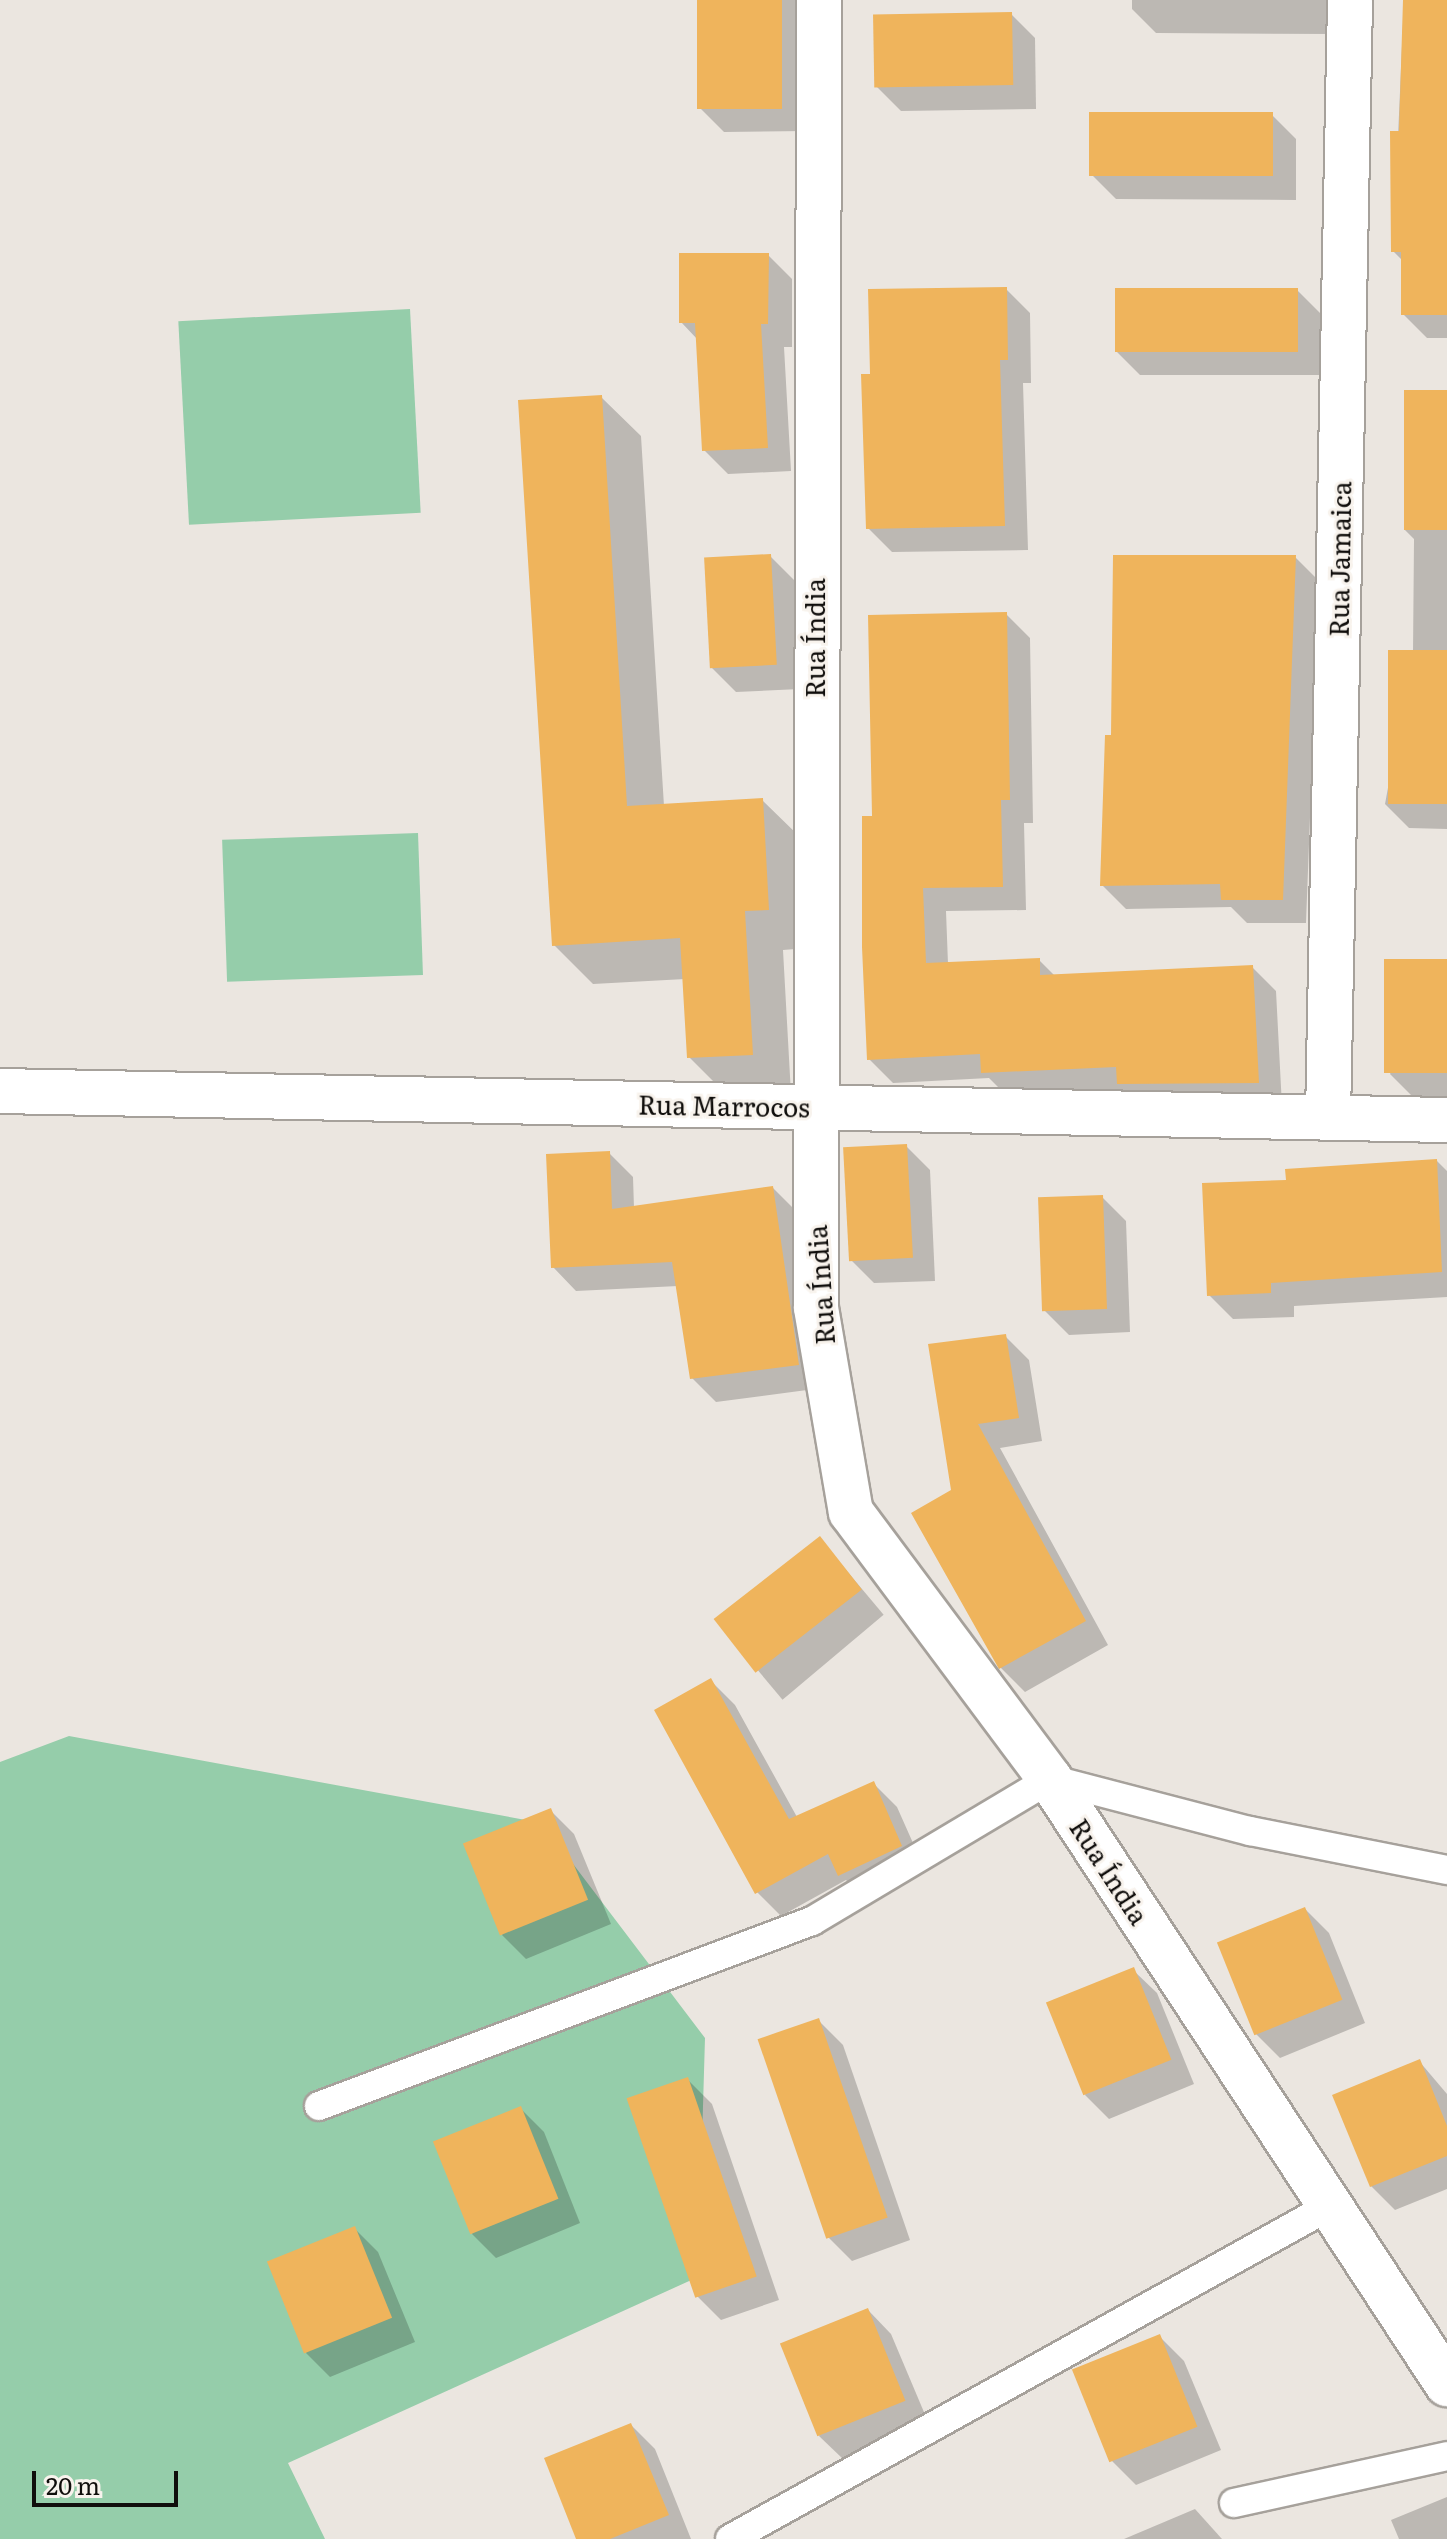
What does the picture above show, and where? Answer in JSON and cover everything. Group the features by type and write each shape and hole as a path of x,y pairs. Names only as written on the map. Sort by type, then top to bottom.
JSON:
{"street":[{"name":"Rua Índia","path":"819,0 813,1107 816,1308 851,1512 1050,1779 1447,2384"},
{"name":"Rua Jamaica","path":"1328,1117 1350,0"},
{"name":"Rua Marrocos","path":"0,1091 1447,1120"}],"lane":[{"path":"319,2106 812,1921 1050,1779 1250,1831 1447,1870"},
{"path":"730,2539 1330,2206"},
{"path":"1234,2503 1447,2456"}],"green space":[{"path":"410,309 421,513 189,525 178,321"},
{"path":"418,833 423,975 227,982 222,840"},
{"path":"69,1736 542,1823 705,2038 698,2277 288,2463 325,2539 0,2539 0,1762"}],"building":[{"path":"697,0 782,0 782,109 697,109"},
{"path":"1403,0 1447,0 1447,315 1401,315 1401,252 1391,252 1390,131 1399,131"},
{"path":"1012,12 1013,85 874,87 873,14"},
{"path":"1089,112 1273,112 1273,176 1089,176"},
{"path":"679,253 769,253 768,324 761,324 768,448 702,451 695,323 679,323"},
{"path":"1007,287 1008,360 1000,360 1005,526 866,529 861,374 870,374 868,289"},
{"path":"1115,288 1298,288 1298,352 1115,352"},
{"path":"1404,390 1447,390 1447,530 1404,530"},
{"path":"602,395 627,806 763,798 769,910 745,911 753,1055 687,1058 680,938 552,946 518,400"},
{"path":"771,554 777,665 710,668 704,558"},
{"path":"1113,555 1296,555 1283,900 1221,900 1220,884 1100,886 1105,735 1111,735"},
{"path":"1007,612 1010,800 1001,800 1003,887 923,888 926,963 1040,958 1040,975 1253,965 1259,1083 1117,1084 1116,1067 981,1073 980,1054 867,1060 862,947 862,816 872,816 868,615"},
{"path":"1388,650 1447,650 1447,804 1388,804"},
{"path":"1384,959 1447,959 1447,1073 1384,1073"},
{"path":"907,1144 913,1258 849,1261 843,1147"},
{"path":"610,1151 612,1209 773,1186 799,1365 690,1379 672,1262 551,1268 546,1154"},
{"path":"1437,1159 1442,1272 1271,1283 1271,1293 1207,1296 1202,1183 1286,1180 1285,1169"},
{"path":"1103,1195 1107,1309 1042,1311 1038,1197"},
{"path":"1006,1334 1019,1418 978,1424 1086,1621 999,1669 911,1513 951,1490 928,1344"},
{"path":"820,1536 862,1590 755,1673 714,1619"},
{"path":"711,1678 789,1819 874,1781 902,1846 838,1876 828,1854 755,1894 654,1710"},
{"path":"551,1808 588,1900 500,1935 463,1844"},
{"path":"1305,1907 1342,2000 1254,2035 1217,1943"},
{"path":"1134,1967 1171,2060 1083,2095 1046,2003"},
{"path":"819,2018 888,2218 826,2239 758,2039"},
{"path":"1420,2059 1447,2126 1447,2156 1370,2187 1332,2095"},
{"path":"688,2077 757,2277 695,2298 627,2098"},
{"path":"521,2106 558,2199 470,2234 433,2142"},
{"path":"355,2226 392,2318 304,2353 267,2262"},
{"path":"868,2308 905,2401 817,2436 780,2344"},
{"path":"1160,2334 1197,2427 1109,2462 1072,2370"},
{"path":"631,2423 669,2515 610,2539 576,2539 544,2458"}]}
